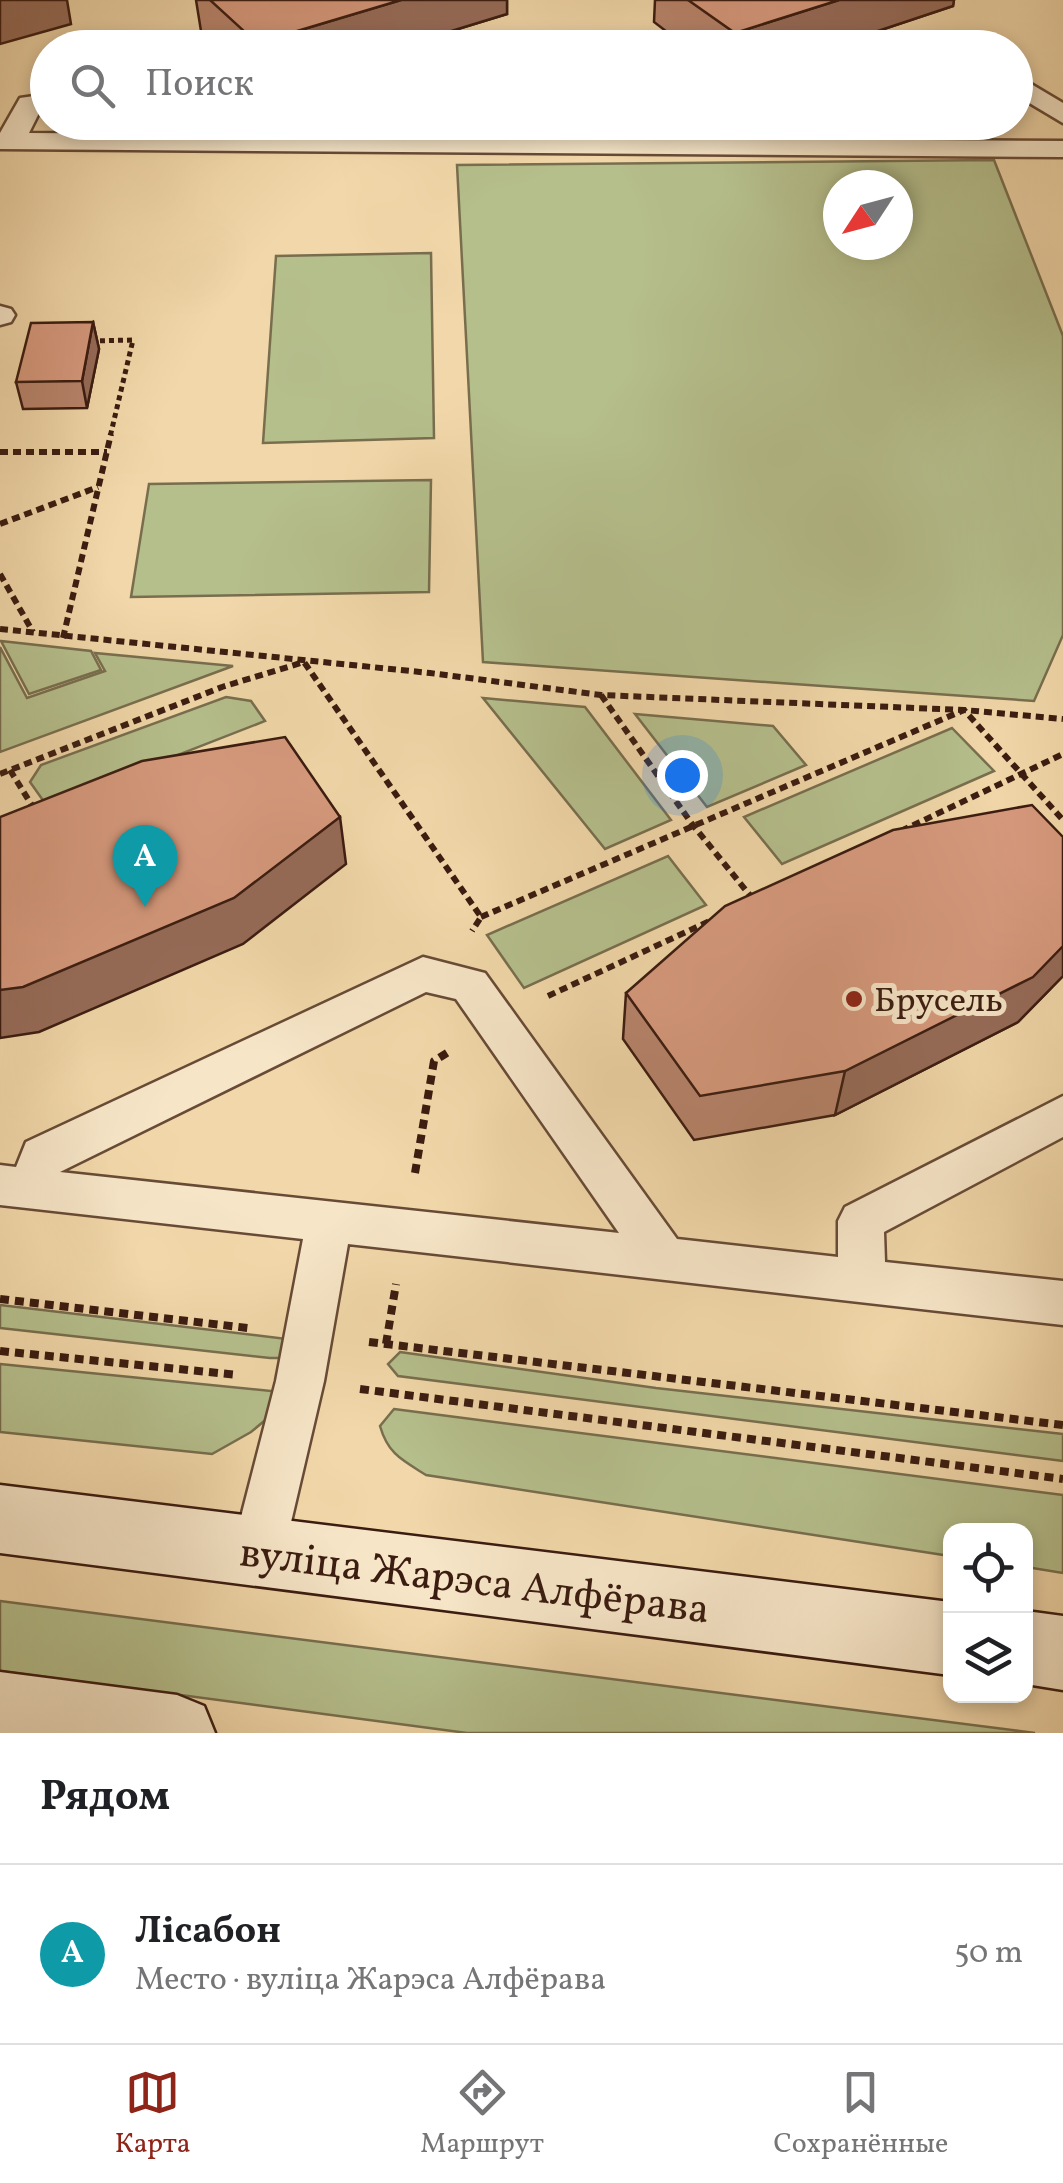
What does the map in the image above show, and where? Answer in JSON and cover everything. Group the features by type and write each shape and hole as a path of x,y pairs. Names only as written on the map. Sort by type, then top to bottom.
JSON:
{"main road":[{"name":"вуліца Жарэса Алфёрава","path":"0,1520 943,1638"},
{"path":"1033,1649 1063,1653"},
{"path":"0,1709 178,1733"}],"lane":[{"path":"1033,95 1063,115"},
{"path":"5,141 30,104"},
{"path":"5,141 30,140"},
{"path":"879,140 1063,150"},
{"path":"16,1186 42,1156 423,974 470,984 664,1259"},
{"path":"862,1280 861,1221 1063,1116"},
{"path":"16,1186 1063,1302"},
{"path":"258,1552 304,1358 329,1221"}],"path":[{"path":"63,638 133,340 76,342"},
{"path":"0,452 107,452"},
{"path":"0,524 100,487"},
{"path":"0,574 33,632"},
{"path":"0,630 601,696 964,710 1063,719"},
{"path":"0,774 222,687 304,662"},
{"path":"304,662 481,917"},
{"path":"601,696 692,824 754,900"},
{"path":"964,710 1063,820"},
{"path":"442,978 481,917 964,710"},
{"path":"896,833 1063,754"},
{"path":"10,770 39,816"},
{"path":"736,908 772,892"},
{"path":"496,1021 720,916"},
{"path":"0,1299 304,1358 1063,1479"},
{"path":"0,1351 304,1358 1063,1426"}],"green space":[{"path":"994,160 1063,336 1063,635 1034,701 483,662 457,165"},
{"path":"431,253 434,438 263,443 276,256"},
{"path":"431,480 429,592 131,597 149,484"},
{"path":"1,641 91,651 101,670 29,694"},
{"path":"0,647 27,698 105,671 95,653 233,666 0,752"},
{"path":"226,697 251,701 265,721 47,806 30,782 41,765"},
{"path":"483,698 585,707 671,820 605,849"},
{"path":"635,714 773,726 806,765 707,807"},
{"path":"952,728 994,771 782,864 744,817"},
{"path":"668,856 706,905 524,988 487,935"},
{"path":"0,1305 287,1339 282,1358 270,1358 0,1328"},
{"path":"400,1352 656,1388 1063,1434 1063,1461 398,1376 388,1364"},
{"path":"0,1364 281,1392 269,1417 212,1454 0,1432"},
{"path":"394,1409 1063,1495 1063,1573 1033,1568 1033,1523 943,1523 943,1555 426,1475 397,1455 380,1426"},
{"path":"0,1601 1035,1733 467,1733 0,1671"}],"building":[{"path":"210,0 401,0 301,30 243,30"},
{"path":"688,0 839,0 744,30 731,30"},
{"path":"93,322 82,381 16,382 31,323"},
{"path":"285,737 340,817 234,898 23,987 0,990 0,817 142,761"},
{"name":"Брусель","path":"1032,805 1063,837 1063,946 1033,977 845,1071 700,1096 626,993 725,906 893,830"}],"place":[{"name":"Лісабон","path":"145,907"},
{"name":"Брусель","path":"854,999"}]}
